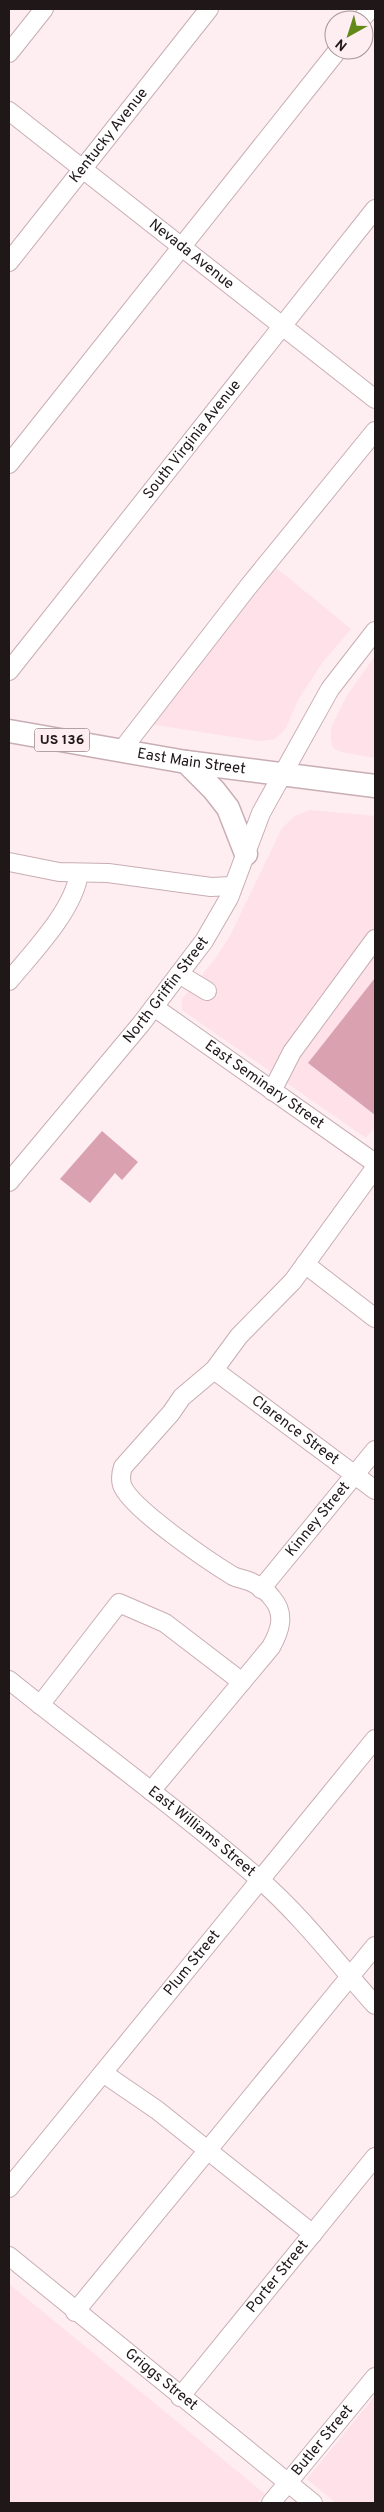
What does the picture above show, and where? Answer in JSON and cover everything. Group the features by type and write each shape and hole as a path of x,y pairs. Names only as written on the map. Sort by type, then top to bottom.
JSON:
{"main road":[{"name":"East Main Street","path":"9,731 186,762 375,786"},
{"path":"186,762 214,790 228,808 246,854"}],"street":[{"path":"9,53 44,9"},
{"name":"Kentucky Avenue","path":"9,262 209,9"},
{"path":"9,464 330,60"},
{"name":"Nevada Avenue","path":"9,111 375,399"},
{"name":"South Virginia Avenue","path":"9,671 375,209"},
{"path":"121,751 248,587 375,431"},
{"name":"North Griffin Street","path":"9,1182 154,1007 204,940 233,886 262,812 330,689 375,630"},
{"path":"9,862 59,872 108,873 211,887 233,886"},
{"path":"9,981 61,914 77,887 79,873"},
{"path":"272,1091 292,1052 375,939"},
{"path":"179,974 207,991"},
{"name":"East Seminary Street","path":"154,1007 272,1091 373,1158"},
{"path":"151,1791 271,1647 279,1633 282,1622 273,1598 251,1582 235,1577 193,1549 141,1508 124,1491 120,1474 127,1462 171,1413 182,1397 214,1370 238,1336 293,1281 373,1158"},
{"path":"305,1264 375,1318"},
{"name":"Clarence Street","path":"214,1370 375,1490"},
{"name":"Kinney Street","path":"261,1589 375,1450"},
{"path":"40,1705 119,1602 166,1623 242,1682"},
{"name":"East Williams Street","path":"9,1680 151,1791 259,1879 286,1904 375,2005"},
{"name":"Plum Street","path":"9,2188 375,1739"},
{"path":"76,2312 375,1946"},
{"path":"103,2073 157,2110 313,2234"},
{"name":"Porter Street","path":"180,2396 375,2157"},
{"name":"Griggs Street","path":"9,2256 313,2503"},
{"name":"Butler Street","path":"271,2503 375,2377"}],"shaded area":[{"path":"269,562 351,629 322,663 298,700 286,728 275,739 259,741 143,723"},
{"path":"375,656 375,758 341,752 333,748 331,728 346,697"},
{"path":"310,810 375,816 375,1127 366,1138 182,1010 182,999 215,959 230,936 282,828 295,816"},
{"path":"9,2284 265,2494 257,2503 9,2503"},
{"path":"375,2396 375,2503 336,2503 307,2479"}],"building":[{"path":"375,978 375,1115 308,1063"},
{"path":"102,1131 138,1162 122,1180 115,1173 90,1203 60,1179"}]}
